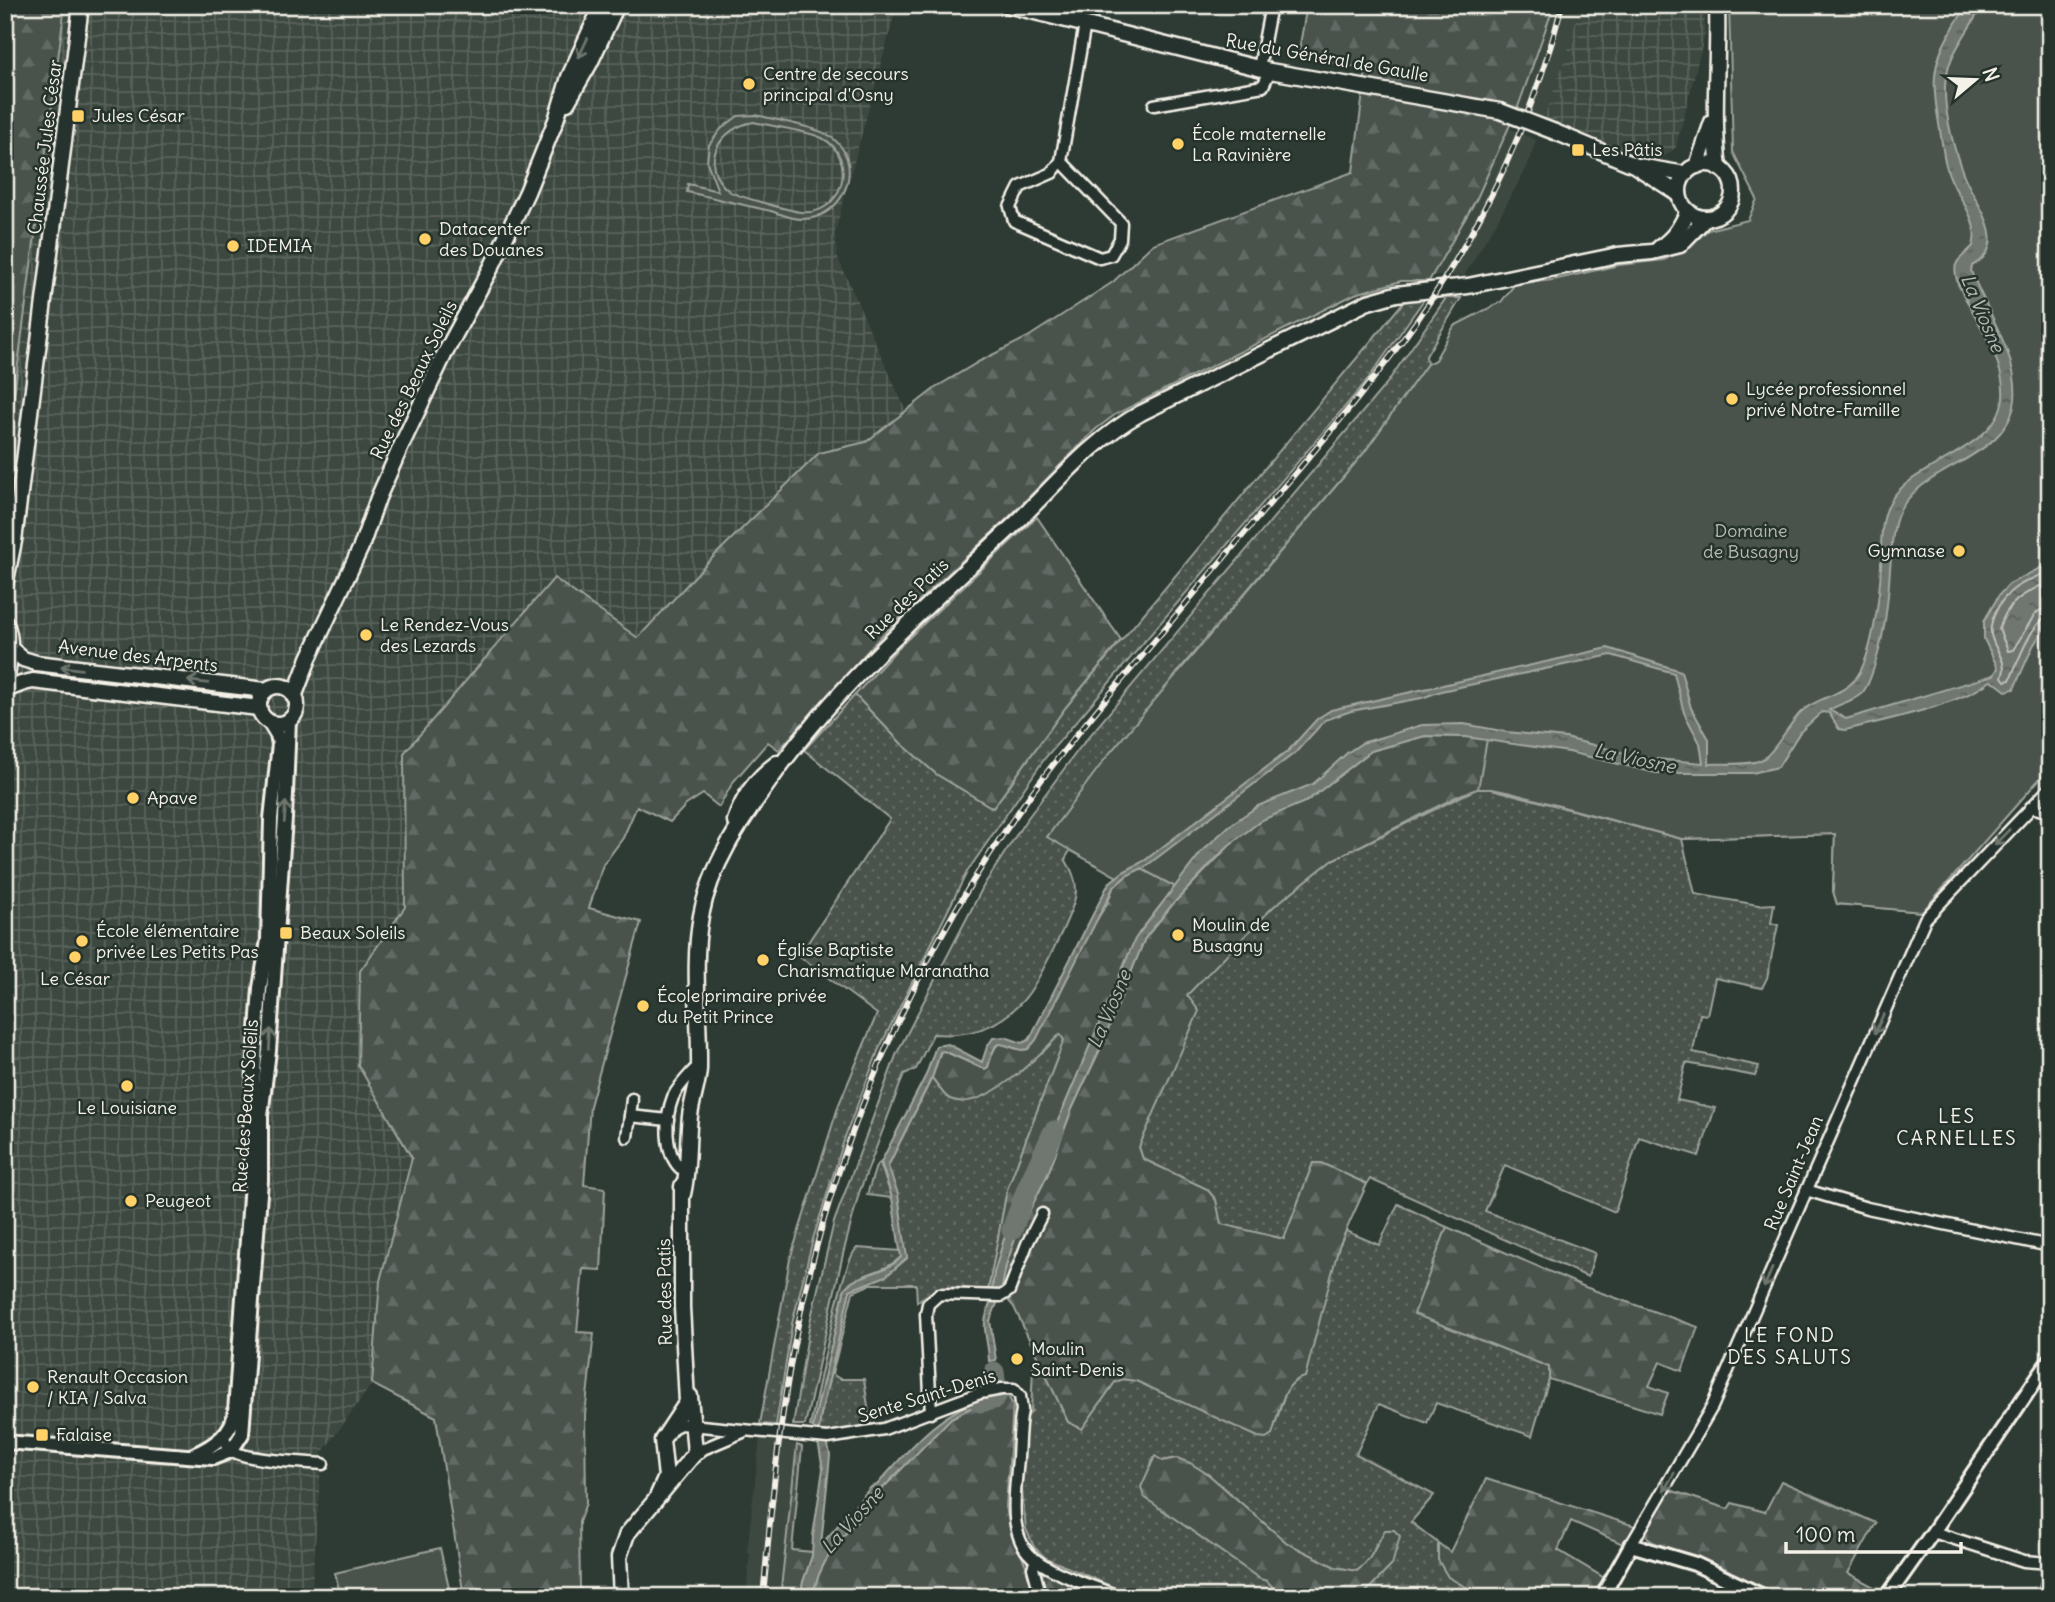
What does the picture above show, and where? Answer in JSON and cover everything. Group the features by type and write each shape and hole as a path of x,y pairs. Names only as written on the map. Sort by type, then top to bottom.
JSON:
{"main road":[{"name":"Chaussée Jules César","path":"5,584 81,5"},
{"name":"Rue des Beaux Soleils","path":"295,697 309,658 351,571 378,498 408,432 535,174 556,120 569,76 602,5"},
{"name":"Rue des Beaux Soleils","path":"556,120 590,63 617,5"},
{"name":"Rue du Général de Gaulle","path":"1007,5 1045,10 1085,24 1264,69 1500,111 1633,165 1679,194"},
{"path":"1717,5 1718,78 1715,111 1719,168"},
{"path":"1691,170 1708,164 1719,168 1728,176 1733,188 1726,210 1717,216 1696,217 1688,211 1679,194 1680,184 1704,150 1715,111"},
{"name":"Rue du Général de Gaulle","path":"1633,165 1691,170"},
{"path":"1652,252 1671,240 1688,211"},
{"name":"Rue des Patis","path":"621,1597 619,1557 623,1542 695,1453 682,1307 684,1195 691,1112 698,1075 701,916 715,872 730,838 787,755 900,631 1097,442 1125,422 1368,302 1396,294 1476,285 1618,255 1652,252 1680,245 1706,218"},
{"path":"5,622 10,648 5,690 33,681 259,708"},
{"name":"Avenue des Arpents","path":"10,648 23,659 36,663 272,688"},
{"name":"Rue des Beaux Soleils","path":"272,688 292,677 309,658"},
{"path":"272,688 286,688 295,697 296,708 289,720 278,724 269,722 262,716 259,708 260,697 272,688"},
{"name":"Rue des Patis","path":"684,1195 678,1154 683,1107 694,1070 697,1046"},
{"name":"Rue des Patis","path":"657,1497 666,1476 661,1444 666,1432 685,1408 688,1388"}],"street":[{"path":"1154,105 1263,86 1267,7"},
{"path":"1061,161 1121,223 1120,239 1111,255 1100,258 1014,220 1010,207 1020,187 1052,173 1061,161 1085,24"},
{"name":"Rue des Beaux Soleils","path":"231,1451 242,1434 245,1415 261,1180 261,1116 271,1034 289,720"},
{"name":"Rue des Beaux Soleils","path":"224,1436 232,1424 235,1412 251,1182 250,1128 260,988 268,940 270,837 279,744 275,730 269,722"},
{"name":"Rue Saint-Jean","path":"1602,1597 1712,1407 1925,919 2050,788"},
{"path":"2031,807 2050,812"},
{"path":"680,1168 673,1161 668,1120 678,1088 694,1070"},
{"path":"627,1137 632,1099"},
{"path":"630,1116 668,1120"},
{"path":"1806,1190 1867,1208 2050,1246"},
{"path":"931,1413 926,1314 928,1304 939,1294 1002,1296 1009,1291 1042,1214"},
{"path":"1887,1597 2050,1359"},
{"name":"Sente Saint-Denis","path":"666,1432 678,1424 828,1437 884,1429 997,1389 1018,1391 1022,1402 1014,1511 1017,1530 1023,1544 1035,1560"},
{"name":"Sente Saint-Denis","path":"690,1461 703,1449 745,1431"},
{"path":"193,1455 224,1436 231,1451 253,1458 323,1464"},
{"path":"5,1442 213,1458 231,1451"},
{"path":"663,1456 669,1465 675,1467 681,1467 690,1461"},
{"path":"1933,1532 2024,1561 2050,1563"},
{"path":"1632,1545 1695,1564 1765,1597"},
{"path":"1041,1597 1033,1565 1035,1560 1120,1597"},
{"path":"2043,1597 2050,1573"}],"shaded area":[{"path":"65,5 897,5 835,232 837,256 906,411 866,442 819,453 705,565 638,638 404,753 405,907 360,971 357,1065 412,1158 380,1281 372,1384 322,1453 311,1597 5,1597 5,467"},
{"path":"1554,5 1579,5 1571,41 1544,118 1518,107"},
{"path":"1579,5 1704,5 1705,34 1676,147 1658,162 1544,118 1571,41"},
{"path":"1507,127 1536,140 1527,167 1464,276 1432,276 1477,198"},
{"path":"760,1437 797,1445 780,1597 746,1597 750,1553 747,1553"}],"green space":[{"path":"5,5 65,5 5,464 5,231 9,203 5,202"},
{"path":"1307,5 1436,5 1451,11 1452,5 1554,5 1518,107 1477,198 1429,281 1401,281 1355,294 1116,414 1096,429 1007,519 882,635 779,750 768,742 733,782 719,807 703,794 686,805 670,822 637,806 623,838 603,865 589,908 641,922 590,1106 584,1185 605,1188 601,1270 583,1269 577,1332 594,1333 585,1415 586,1503 579,1522 580,1588 585,1597 464,1597 436,1417 372,1384 380,1281 412,1158 358,1065 360,971 405,907 404,753 554,578 638,638 705,565 819,453 866,442 938,386 1028,337 1113,282 1153,244 1353,172 1366,69 1298,56"},
{"name":"Domaine de Busagny","path":"1729,5 2050,5 2050,767 1922,912 1837,904 1833,891 1835,834 1682,839 1511,793 1478,789 1488,734 1460,730 1382,742 1319,786 1259,813 1179,889 1138,867 1119,878 1047,837 1108,755 1364,453 1427,364 1435,360 1454,326 1501,302 1515,284 1553,280 1619,265 1664,260 1689,247 1708,230 1748,220 1757,199 1733,152"},
{"path":"756,115 804,126 828,135 840,145 847,158 849,172 846,186 831,209 818,216 802,219 687,192 688,184 718,191 707,162 709,145 721,129 738,116","holes":["754,122 816,135 833,147 840,158 843,171 836,196 827,205 815,211 795,211 734,193 719,181 714,170 716,149 731,131"]},
{"path":"1425,298 1366,382 1045,758 967,872 879,1049 846,1134 813,1239 792,1324 776,1425 760,1424 790,1259 839,1104 877,1014 799,956 890,819 804,750 855,695 901,743 936,774 993,808 1065,708 1406,299"},
{"path":"1446,298 1461,298 1426,356 1427,364 1364,453 1179,670 1065,859 1075,881 1075,899 1057,942 1029,993 1010,1013 983,1029 933,1034 916,1069 904,1074 859,1193 805,1425 793,1425 810,1322 834,1222 897,1053 984,885 1024,823 1081,746 1387,383"},
{"path":"1037,517 1121,640 1065,708 993,808 936,774 901,743 855,695 898,648"},
{"path":"1422,725 1258,806 1175,887 1139,933 1032,1182 1004,1239 992,1285 1001,1293 1006,1265 1015,1239 1047,1176 1072,1109 1101,1047 1145,938 1172,905 1239,836 1268,816 1307,801 1371,751 1425,736 2050,767 1922,912 1837,904 1833,891 1835,834 1682,839 1492,789 1477,789 1460,795 1332,860 1273,907 1187,995 1199,1011 1139,1147 1143,1159 1207,1189 1216,1200 1221,1224 1284,1239 1313,1163 1321,1163 1367,1184 1339,1246 1305,1377 1297,1380 1286,1391 1272,1434 1266,1438 1258,1437 1136,1381 1123,1379 1115,1382 1082,1429 1068,1422 1014,1307 1003,1294 988,1291 1007,1190 1064,1040 1060,1034 1010,1080 994,1091 964,1101 947,1097 932,1078 941,1051 981,1068 988,1067 999,1044 1028,1049 1051,1012 1086,937 1108,902 1113,888 1126,876 1253,784"},
{"path":"1476,789 1511,793 1682,839 1695,894 1758,905 1774,904 1771,923 1778,925 1767,978 1762,988 1715,978 1707,1015 1700,1014 1693,1052 1759,1066 1755,1076 1686,1063 1677,1100 1715,1108 1699,1156 1639,1137 1615,1212 1505,1165 1485,1211 1595,1253 1588,1277 1370,1179 1367,1184 1321,1163 1313,1163 1284,1239 1220,1224 1216,1200 1207,1189 1143,1159 1139,1147 1157,1101 1187,995 1273,907 1332,860"},
{"path":"1060,1034 1064,1040 1007,1190 988,1291 943,1288 917,1302 916,1284 871,1284 853,1292 832,1374 840,1379 864,1379 871,1427 844,1432 819,1431 850,1290 886,1276 907,1258 888,1166 932,1078 945,1095 1043,1052"},
{"path":"881,1162 892,1198 867,1195 876,1166"},
{"path":"1398,1204 1447,1227 1415,1314 1549,1367 1549,1379 1532,1436 1436,1403 1427,1423 1379,1404 1356,1454 1434,1495 1411,1522 1438,1543 1442,1564 1451,1578 1484,1597 1361,1597 1392,1565 1376,1544 1370,1561 1357,1571 1335,1567 1287,1543 1209,1475 1177,1458 1163,1461 1235,1559 1267,1581 1282,1597 1136,1597 1046,1558 1034,1547 1026,1529 1022,1490 1024,1421 1031,1412 1033,1367 1041,1364 1068,1422 1082,1429 1115,1382 1123,1379 1136,1381 1272,1434 1287,1388 1300,1377 1339,1246 1346,1231 1379,1245"},
{"path":"1447,1227 1585,1287 1698,1327 1682,1371 1660,1362 1649,1386 1668,1393 1660,1414 1549,1379 1549,1367 1414,1314"},
{"path":"857,1248 901,1251 901,1257 845,1288 813,1427 810,1426 837,1303 851,1258"},
{"path":"999,1392 1008,1396 1013,1405 1006,1507 1011,1532 1036,1588 1003,1587 988,1597 813,1597 816,1582 829,1555 879,1496 881,1490 951,1418 978,1404 993,1401"},
{"path":"797,1445 802,1447 792,1550 812,1552 812,1556 800,1597 780,1597"},
{"path":"1155,1456 1163,1461 1177,1458 1190,1463 1209,1475 1287,1543 1335,1567 1357,1571 1370,1557 1385,1530 1394,1530 1400,1536 1392,1565 1361,1597 1282,1597 1267,1581 1260,1579 1144,1497 1141,1487"},
{"path":"1486,1479 1635,1526 1625,1545 1571,1521 1558,1550 1606,1579 1598,1597 1484,1597 1448,1577 1438,1560 1438,1543 1450,1552"},
{"path":"1781,1481 1876,1523 1848,1573 1883,1592 1880,1597 1782,1597 1724,1568 1653,1542 1647,1536 1647,1527 1670,1490 1728,1509 1732,1503 1765,1512"},
{"path":"440,1548 451,1597 341,1597 335,1573"},
{"path":"1044,1571 1111,1597 1045,1597 1040,1581"}],"water":[{"path":"1967,5 1982,5 1949,65 1945,88 1946,108 1960,164 1990,234 1990,246 1984,257 1972,266 1971,271 2008,355 2015,389 2014,406 2006,425 1993,440 1921,486 1907,500 1897,517 1894,529 1885,617 1870,679 1859,696 1829,710 1846,719 1994,675 1998,668 1984,639 1984,621 1999,595 2009,584 2050,563 2050,619 2033,646 2014,689 2006,691 1990,681 1942,704 1845,730 1839,729 1829,713 1822,712 1800,732 1778,767 1752,773 1656,773 1569,752 1466,737 1425,736 1371,751 1307,801 1262,820 1228,846 1145,938 1101,1047 1072,1109 1047,1176 1015,1239 1006,1265 1001,1293 992,1291 1004,1239 1032,1182 1135,939 1202,851 1229,826 1258,806 1313,784 1362,743 1422,725 1464,724 1566,738 1644,758 1703,763 1700,743 1684,713 1674,673 1611,655 1441,691 1422,698 1351,711 1325,720 1296,752 1145,867 1126,876 1113,888 1036,1040 1028,1049 999,1044 993,1050 985,1069 944,1051 940,1052 933,1075 888,1166 898,1194 907,1258 886,1276 850,1290 819,1431 814,1431 813,1425 845,1288 857,1279 888,1267 901,1257 892,1198 881,1162 926,1075 936,1046 948,1044 982,1062 993,1038 1005,1037 1022,1043 1029,1040 1109,883 1144,861 1288,751 1317,719 1331,710 1608,648 1681,671 1691,708 1709,739 1709,764 1742,764 1766,757 1802,711 1844,689 1856,678 1871,640 1877,607 1883,525 1890,502 1916,477 1971,444 1986,431 1998,415 2003,397 2003,383 1994,353 1956,276 1957,262 1973,246 1975,237 1969,213 1947,170 1936,102 1936,66 1945,42"},
{"path":"991,1301 998,1301 990,1321 996,1360 989,1361 985,1326"},
{"path":"994,1392 999,1392 999,1395 993,1401 978,1404 951,1418 881,1490 879,1496 829,1555 816,1582 813,1597 800,1597 812,1556 823,1469 818,1442 827,1440 830,1456 821,1545 871,1487 877,1485 928,1431 958,1410 992,1397"}],"waterway":[{"name":"La Viosne","path":"1012,1230 1027,1189 1054,1131"},
{"name":"La Viosne","path":"991,1372 995,1385"},
{"name":"La Viosne","path":"980,1402 994,1399 997,1394 994,1372"}],"railway":[{"path":"763,1597 785,1399 812,1264 854,1127 911,994 981,867 1036,787 1101,705 1357,399 1442,283 1504,169 1537,88 1562,5"}],"place":[{"name":"Centre de secours principal d'Osny","path":"749,84"},
{"name":"Jules César","path":"78,116"},
{"name":"École maternelle La Ravinière","path":"1178,144"},
{"name":"Les Pâtis","path":"1578,150"},
{"name":"Datacenter des Douanes","path":"425,239"},
{"name":"IDEMIA","path":"233,246"},
{"name":"Lycée professionnel privé Notre-Famille","path":"1732,399"},
{"name":"Gymnase","path":"1959,551"},
{"name":"Le Rendez-Vous des Lezards","path":"366,635"},
{"name":"Apave","path":"133,798"},
{"name":"Beaux Soleils","path":"286,933"},
{"name":"Moulin de Busagny","path":"1178,935"},
{"name":"École élémentaire privée Les Petits Pas","path":"82,941"},
{"name":"Le César","path":"75,957"},
{"name":"Église Baptiste Charismatique Maranatha","path":"763,960"},
{"name":"École primaire privée du Petit Prince","path":"643,1006"},
{"name":"Le Louisiane","path":"127,1086"},
{"name":"Peugeot","path":"131,1201"},
{"name":"Moulin Saint-Denis","path":"1017,1359"},
{"name":"Renault Occasion / KIA / Salva","path":"33,1387"},
{"name":"Falaise","path":"42,1435"}],"district":[{"name":"LES CARNELLES","path":"1957,1127"},
{"name":"LE FOND DES SALUTS","path":"1790,1346"}]}
